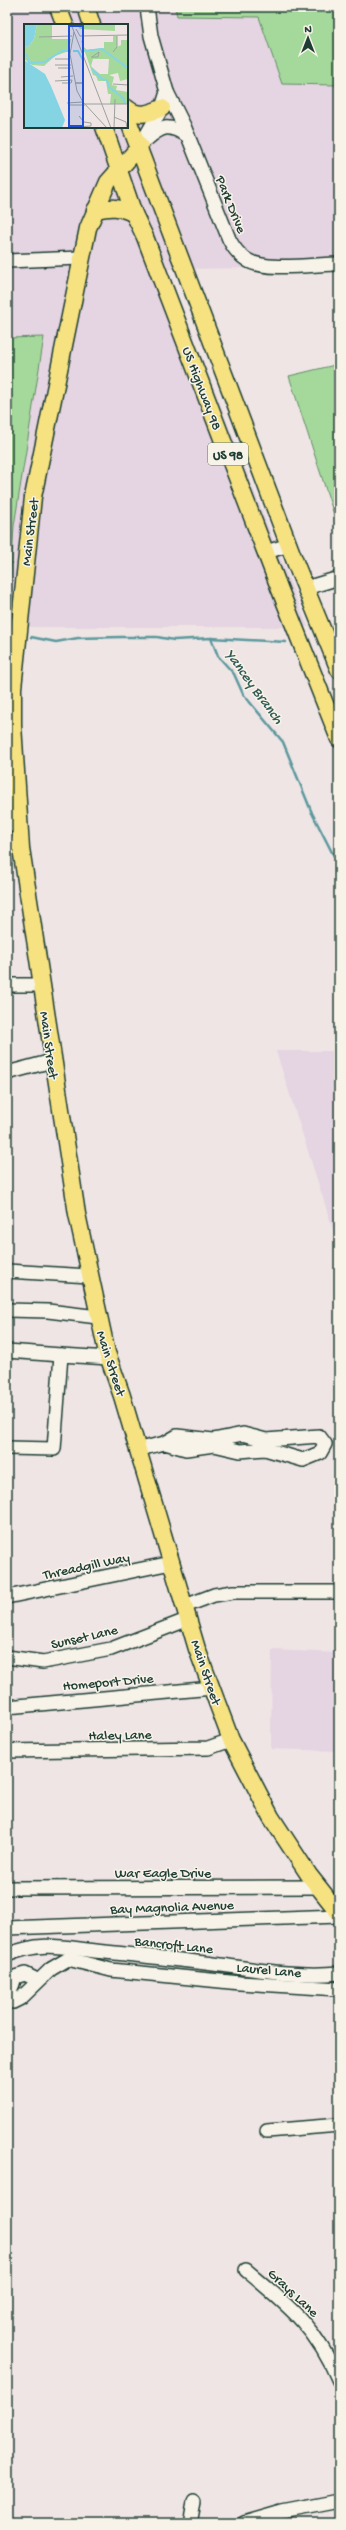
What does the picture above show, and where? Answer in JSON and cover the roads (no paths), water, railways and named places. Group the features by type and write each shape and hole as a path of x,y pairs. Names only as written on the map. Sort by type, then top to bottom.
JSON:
{"main road":[{"path":"58,7 65,24"},
{"path":"86,7 92,24"},
{"path":"128,109 137,114 145,114 162,108"},
{"name":"US Highway 98","path":"128,119 140,146 289,545 339,670"},
{"name":"US Highway 98","path":"104,128 120,167 134,214 145,237 339,739"},
{"name":"Main Street","path":"140,146 108,182 95,210 80,258 33,497 18,632 13,725 14,843 41,985 52,1061 89,1276 109,1358 139,1449 171,1563 212,1688 231,1740 271,1817 319,1887 339,1913"},
{"path":"95,210 118,207 134,214"}],"street":[{"name":"Park Drive","path":"147,7 151,36 167,92 188,136 228,239 247,261 265,265 339,264"},
{"path":"140,146 162,108 167,92"},
{"path":"140,146 159,129 167,127 177,129 188,136"},
{"path":"7,261 80,258"},
{"path":"266,552 289,545"},
{"path":"306,588 339,578"},
{"path":"7,985 41,985"},
{"path":"7,1073 52,1061"},
{"path":"7,1068 24,1069"},
{"path":"7,1271 89,1276"},
{"path":"7,1310 48,1311 98,1317"},
{"path":"7,1352 109,1358"},
{"path":"7,1448 54,1449 61,1355"},
{"path":"139,1449 165,1443 177,1436 213,1443 243,1434 266,1444"},
{"name":"Threadgill Way","path":"7,1598 171,1563"},
{"name":"Sunset Lane","path":"7,1657 43,1662 111,1649 187,1612 214,1595 233,1592 339,1592"},
{"name":"Homeport Drive","path":"7,1707 212,1688"},
{"name":"Haley Lane","path":"7,1751 208,1748 231,1740"},
{"name":"War Eagle Drive","path":"7,1888 319,1887"},
{"name":"Bay Magnolia Avenue","path":"7,1928 339,1916"},
{"name":"Bancroft Lane","path":"7,1956 30,1947 66,1946 101,1952 263,1970 325,1974 339,1973"},
{"name":"Laurel Lane","path":"37,1980 68,1959 111,1970 269,1985 339,1989"},
{"path":"267,2131 339,2125"},
{"name":"Grays Lane","path":"246,2270 294,2311 314,2332 329,2356 339,2381"},
{"path":"244,2523 282,2512 339,2501"},
{"path":"190,2523 194,2503"}],"waterway":[{"name":"Yancey Branch","path":"31,637 56,642 78,638 157,637 174,640 211,638 218,656 234,674 243,694 283,742 312,813 339,866"},
{"path":"211,638 286,642"}]}
